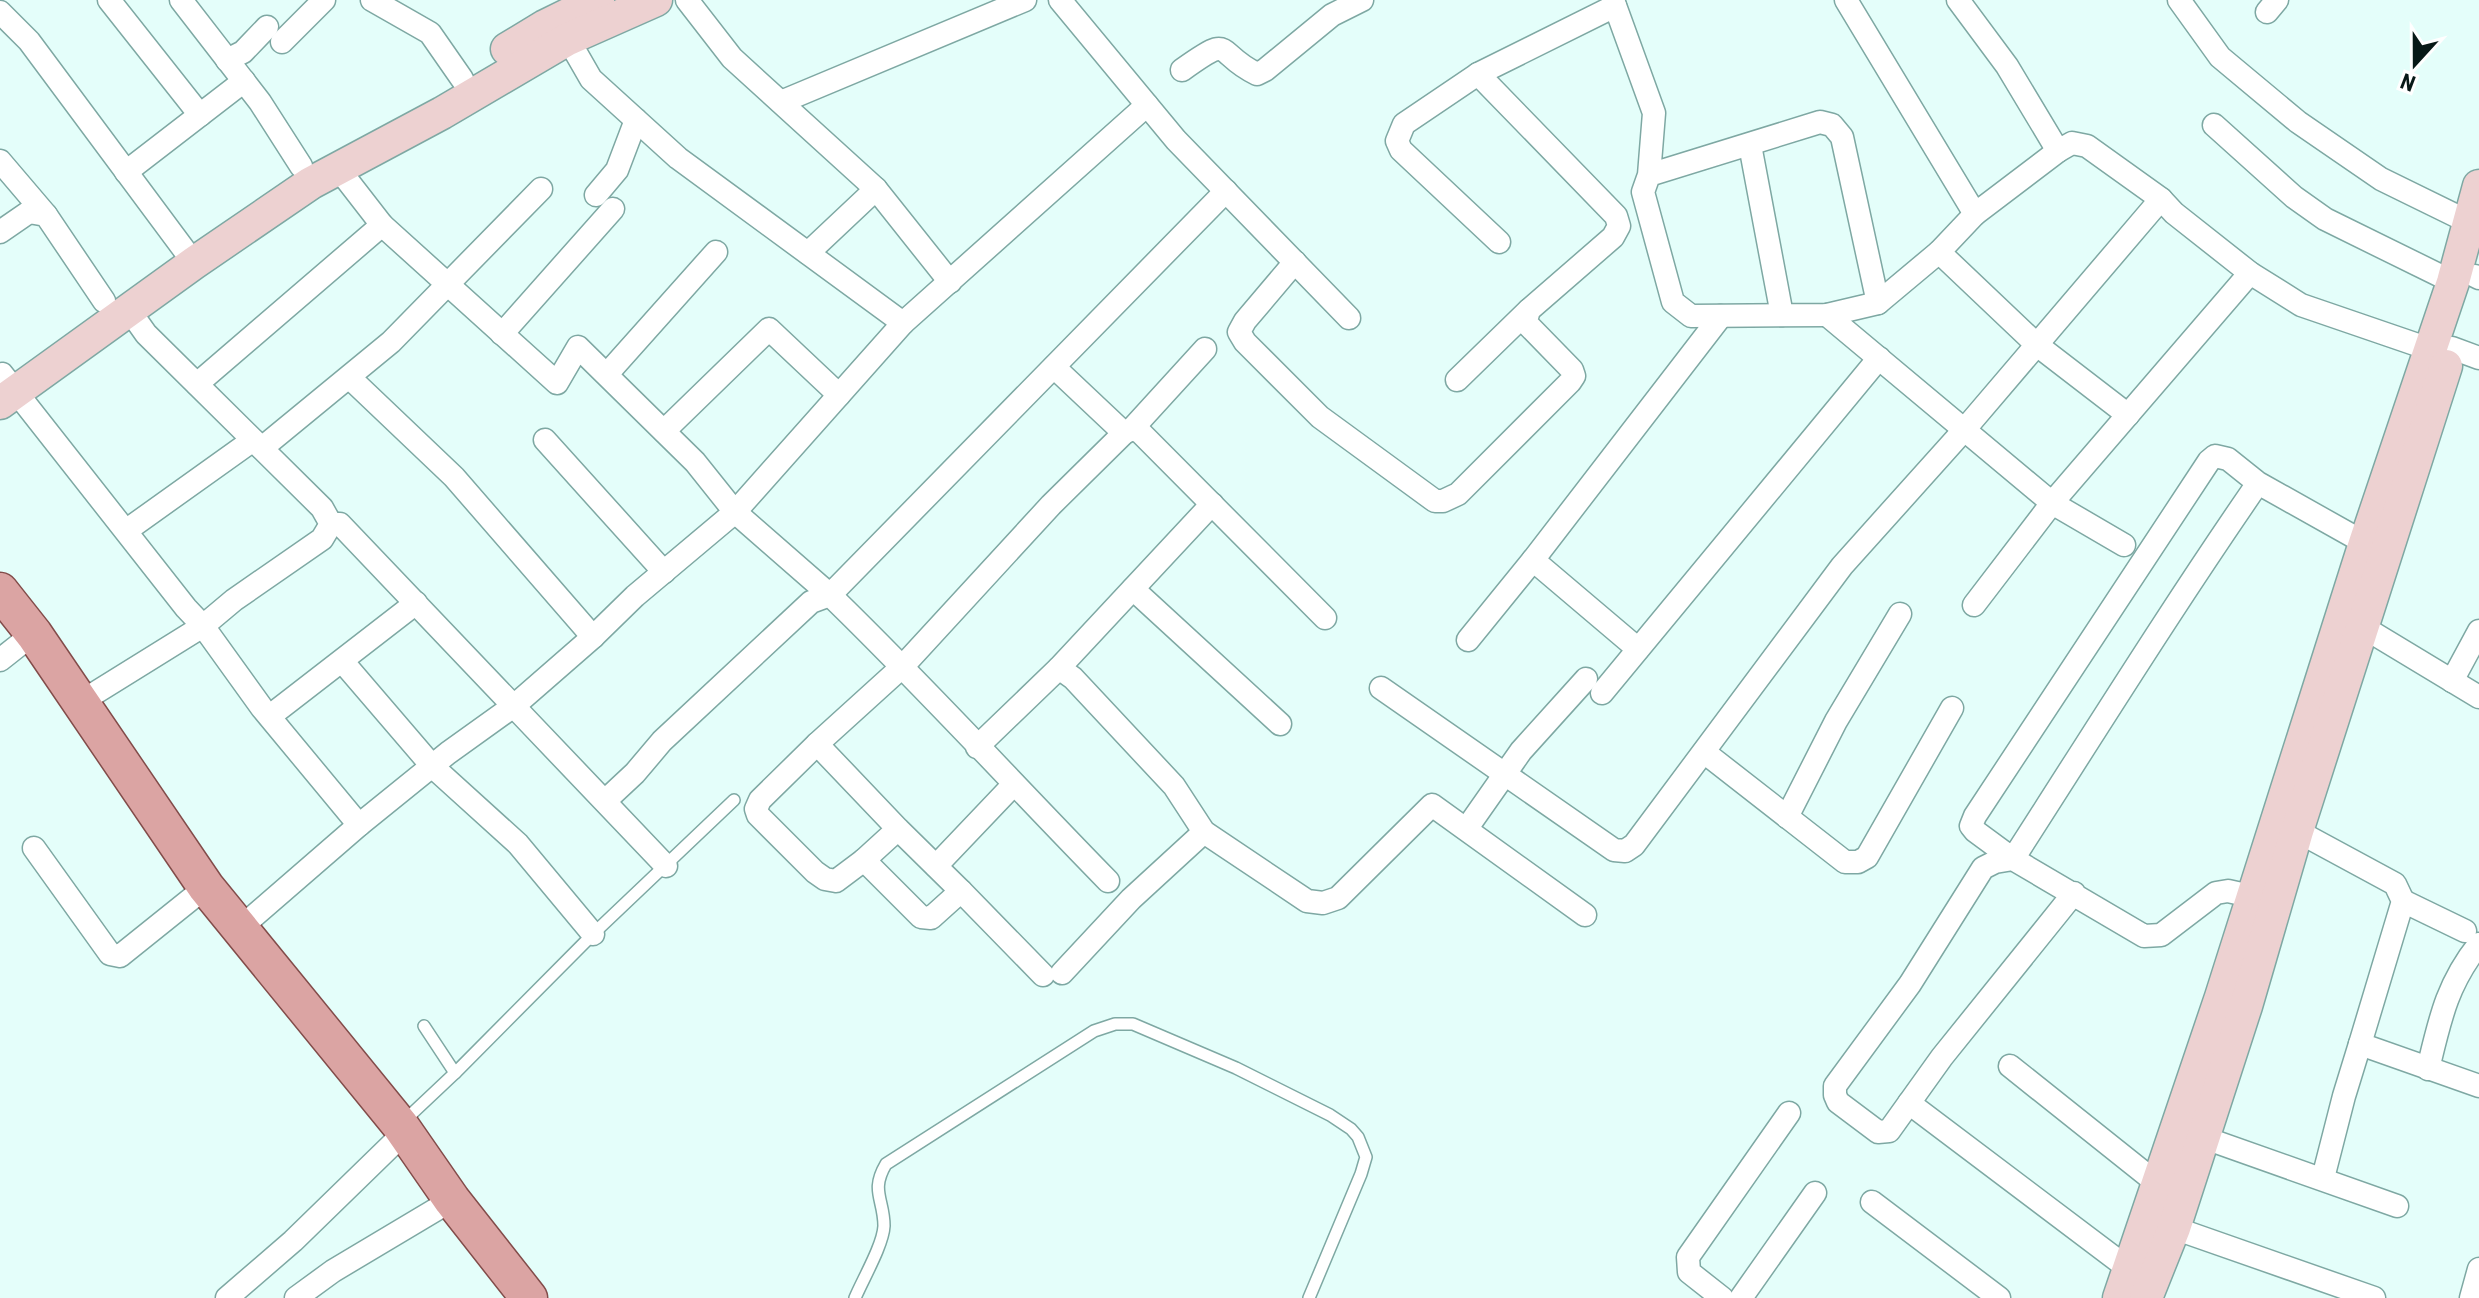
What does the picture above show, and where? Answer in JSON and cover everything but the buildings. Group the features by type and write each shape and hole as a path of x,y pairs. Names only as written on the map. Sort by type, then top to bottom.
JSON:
{"main road":[{"path":"188,254 568,39 656,0"},
{"path":"4,386 188,254 301,166 409,110 591,1"},
{"path":"2146,1298 2264,899 2353,621 2452,353 2471,275 2473,224 2479,186"},
{"path":"2124,1284 2172,1205 2202,1137 2246,1006 2264,899 2297,831 2353,621 2365,543 2452,353"},
{"path":"0,591 34,634 206,887 402,1129 452,1200 529,1298"},
{"path":"6,642 79,703"}],"street":[{"path":"109,0 200,115"},
{"path":"181,0 244,81 301,166"},
{"path":"227,60 274,34 324,0"},
{"path":"372,0 430,33 462,79"},
{"path":"687,0 732,58 876,189 950,282"},
{"path":"781,102 1025,0"},
{"path":"1060,0 1147,105 1349,318"},
{"path":"1182,70 1212,49 1219,48 1228,51 1257,74 1332,15 1362,0"},
{"path":"1846,0 1975,214"},
{"path":"1958,0 2007,66 2058,151"},
{"path":"2179,0 2220,57 2298,122 2381,179 2473,224"},
{"path":"1499,242 1401,150 1397,141 1404,124 1478,74 1614,3 1654,113 1649,175 1643,192 1673,302 1691,316 1827,315 1878,303 1939,252 1975,214 2072,143 2087,146 2161,199 2174,213 2250,273 2301,305 2452,353"},
{"path":"0,12 29,41 188,254"},
{"path":"568,39 591,79 678,158 903,323"},
{"path":"1457,380 1529,310 1613,237 1619,226 1616,216 1478,74"},
{"path":"126,172 244,81"},
{"path":"239,929 359,825 515,705 735,512 903,323 1147,105"},
{"path":"502,334 604,202 636,120"},
{"path":"1649,175 1820,122 1832,125 1842,137 1878,303"},
{"path":"2214,125 2294,197 2325,219 2471,275"},
{"path":"1750,145 1782,315"},
{"path":"0,161 116,306 322,508 331,524"},
{"path":"337,167 382,225 557,383 578,347 608,373 695,462 735,512 830,595 903,666 1108,881"},
{"path":"127,530 350,378 391,342 541,189"},
{"path":"808,253 876,189"},
{"path":"605,801 635,773 662,741 811,602 830,595 1226,191"},
{"path":"1381,688 1614,850 1625,851 1634,845 1842,566 1964,430 2161,199"},
{"path":"0,232 29,212 46,215"},
{"path":"197,384 382,225"},
{"path":"608,373 716,252"},
{"path":"1939,252 2037,345 2128,415"},
{"path":"1295,262 1239,332 1245,342 1320,417 1435,501 1458,494 1574,376 1572,370 1529,326 1526,321 1529,310"},
{"path":"1974,605 2052,503 2250,273"},
{"path":"1827,315 2052,503 2124,545"},
{"path":"1468,640 1721,316"},
{"path":"664,431 769,329 839,395"},
{"path":"898,829 836,881 825,879 815,872 758,815 756,809 760,800 817,744 903,666 1051,505 1128,431 1205,349"},
{"path":"1467,828 1521,751 1638,649 1879,358"},
{"path":"1054,367 1128,431 1140,432 1325,618"},
{"path":"350,378 454,477 593,637"},
{"path":"4,386 127,530 270,716 359,825"},
{"path":"545,440 664,572"},
{"path":"2264,899 2228,891 2216,893 2161,935 2144,936 2074,893 2033,873 1971,826 1983,803 2215,456 2228,459 2258,483 2365,543"},
{"path":"2074,893 1942,1057 1889,1131 1881,1133 1838,1102 1834,1091 1910,984 1983,868 2013,859 2181,595 2258,483"},
{"path":"977,747 1059,668 1212,504"},
{"path":"331,524 340,524 666,866"},
{"path":"79,703 203,626 234,600 322,539 331,524"},
{"path":"1533,560 1638,649"},
{"path":"1133,589 1280,724"},
{"path":"270,716 416,603"},
{"path":"1787,817 1836,721 1900,614"},
{"path":"2353,621 2479,697"},
{"path":"2452,681 2479,631"},
{"path":"342,661 432,766 518,844 593,934"},
{"path":"1059,668 1073,678 1174,786 1204,832 1307,901 1323,903 1338,898 1432,805 1585,915"},
{"path":"1704,752 1845,862 1858,862 1867,857 1952,708"},
{"path":"817,744 961,891 1053,974 1204,832"},
{"path":"936,866 1014,784"},
{"path":"2297,831 2395,884 2403,901 2472,938 2441,1013 2428,1069"},
{"path":"34,848 110,954 120,956 206,887"},
{"path":"864,860 926,919 961,891"},
{"path":"2323,1178 2403,901"},
{"path":"2360,1044 2479,1086"},
{"path":"2010,1066 2172,1205 2374,1298"},
{"path":"1909,1103 2124,1284"},
{"path":"1722,1298 1689,1272 1688,1257 1789,1113"},
{"path":"227,1298 293,1241 402,1129"},
{"path":"2202,1137 2397,1206"},
{"path":"1741,1298 1815,1193"},
{"path":"296,1298 333,1271 452,1200"},
{"path":"1872,1202 1999,1298"},
{"path":"2471,1298 2479,1269"}],"lane":[{"path":"402,1129 593,934 734,800"},
{"path":"855,1298 881,1239 884,1225 877,1190 879,1175 886,1164 1094,1031 1115,1024 1133,1024 1236,1068 1330,1115 1358,1137 1366,1157 1361,1174 1309,1298"},
{"path":"424,1026 455,1073"}]}
